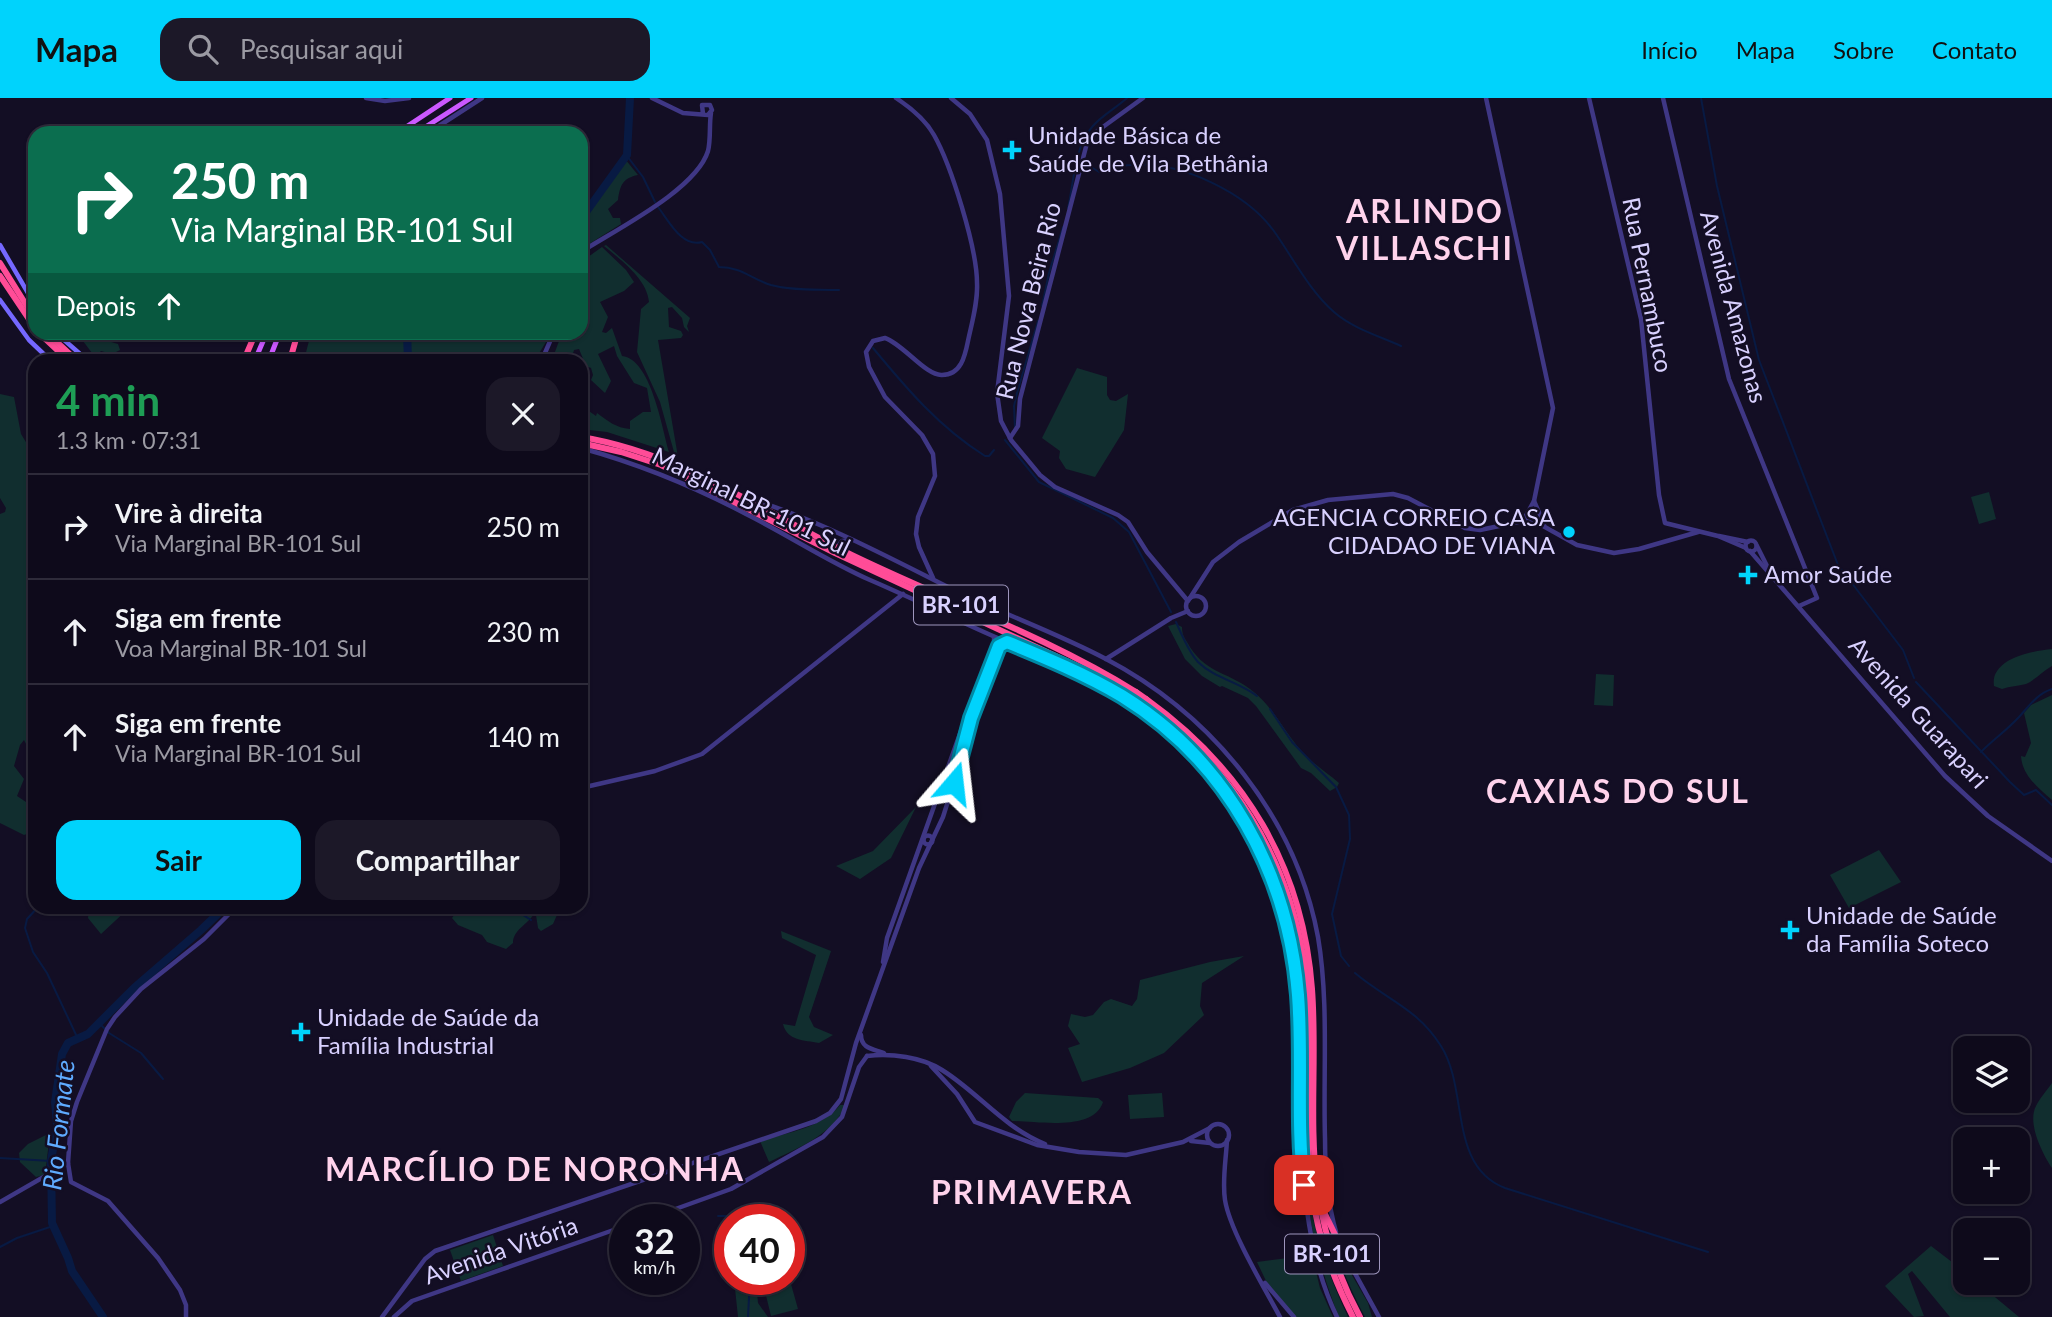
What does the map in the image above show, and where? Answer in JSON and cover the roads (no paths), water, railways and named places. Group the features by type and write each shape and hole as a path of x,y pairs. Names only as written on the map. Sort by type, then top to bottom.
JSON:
{"highway":[{"path":"0,263 2,276 28,317"},
{"path":"2,276 28,310"},
{"path":"47,340 62,354"},
{"path":"55,340 70,354"},
{"name":"BR-101","path":"588,441 630,448 670,463 834,546 1033,638 1138,699 1194,736 1234,781 1266,830 1290,883 1306,939 1312,990 1317,1186 1333,1257 1360,1317"},
{"name":"BR-101","path":"588,442 661,466 835,553 1080,667 1138,699 1178,730 1217,768 1247,809 1274,859 1294,914 1304,964 1309,1166 1315,1214 1332,1270 1353,1317"},
{"path":"1301,1132 1308,1073"},
{"path":"1317,1186 1331,1228 1346,1257"}],"main road":[{"path":"408,126 450,98"},
{"path":"427,126 471,98"},
{"path":"0,245 28,293"},
{"path":"0,263 13,268"},
{"path":"0,300 28,339"},
{"path":"29,340 44,354"},
{"path":"64,340 80,354"}],"street":[{"path":"366,98 409,98"},
{"path":"439,126 482,98"},
{"path":"652,98 683,113 705,110"},
{"path":"588,248 670,196 691,176 707,153 709,124 705,110 711,98"},
{"path":"896,98 920,117 938,144 968,231 977,279 965,357 954,371 945,375 934,374 897,344 885,338 873,341 866,352 869,367 885,397 922,435 933,453 935,475 916,526 919,547 933,578"},
{"path":"951,98 970,114 987,140 1000,194 1009,296 997,393 1001,421 1010,438 1034,469 1055,486 1128,522 1147,552 1188,601"},
{"name":"Rua Nova Beira Rio","path":"1010,438 1018,426 1020,399 1087,143 1096,132 1143,98"},
{"path":"1486,98 1553,408 1534,501 1523,521"},
{"name":"Rua Pernambuco","path":"1589,98 1641,318 1659,495 1665,523 1698,532"},
{"name":"Avenida Amazonas","path":"1663,98 1729,379 1817,598 1799,606"},
{"name":"Marginal BR-101 Sul","path":"588,443 705,493 836,564 1138,699 1199,760 1223,789 1254,837 1286,916 1295,962 1299,1022 1303,1180 1322,1282 1337,1317"},
{"path":"1188,611 1188,601 1200,579 1216,559 1244,538 1283,515 1319,502 1393,494 1408,498 1465,528 1486,529 1523,521 1544,525"},
{"path":"737,495 790,512 1106,659 1146,683 1187,715 1244,773 1264,801 1289,850 1311,908 1320,949 1323,982 1325,1176 1331,1213 1346,1257 1378,1316"},
{"path":"1534,501 1544,525"},
{"name":"Avenida Guarapari","path":"1544,525 1572,543 1589,549 1624,552 1698,532 1718,536 1748,550 1945,776 1988,816 2052,862"},
{"path":"1718,536 1754,541 1757,545 1755,550 1748,550 1748,542"},
{"path":"838,546 842,541 851,540"},
{"name":"Avenida Guarapari","path":"1757,545 1770,574"},
{"path":"834,554 836,564"},
{"path":"1188,611 1194,616 1202,614 1206,607 1200,579"},
{"path":"588,786 655,771 702,754 903,594"},
{"path":"1188,601 1194,597 1203,600"},
{"path":"1106,659 1171,618 1188,611"},
{"path":"880,977 887,938 994,646 993,636"},
{"path":"382,1317 425,1259 435,1251 824,1117 841,1100 854,1051 919,868 951,793 974,702 999,646 1007,642"},
{"path":"1138,699 1146,683"},
{"path":"924,839 927,844 932,842"},
{"path":"186,1317 185,1301 170,1275 108,1201 71,1182 68,1163 71,1121 111,1023 141,989 204,939 229,914"},
{"path":"689,1204 731,1189 812,1144 837,1125 858,1070 866,1057 866,1046 860,1035"},
{"path":"854,1051 858,1045 866,1046 888,1055 912,1059 941,1069 997,1115 1028,1136 1056,1148"},
{"path":"854,1051 857,1058 888,1055"},
{"path":"931,1066 961,1100 975,1122 1037,1145 1112,1155 1133,1154 1183,1142 1199,1141 1214,1145 1224,1144 1227,1140"},
{"path":"961,1100 971,1094"},
{"path":"953,1099 961,1100"},
{"path":"988,1128 996,1122 997,1115"},
{"path":"1183,1142 1217,1125 1225,1128 1228,1136 1224,1191 1226,1209 1280,1317"},
{"path":"1210,1128 1207,1137 1225,1163"},
{"path":"0,1202 68,1163"},
{"name":"Avenida Vitória","path":"394,1317 412,1301 609,1232"},
{"path":"1258,1273 1294,1317"}],"waterway":[{"name":"Rio Formate","path":"588,209 627,155 630,98"},
{"path":"1068,208 1075,166 1086,135 1100,119 1127,98"},
{"path":"1701,98 1717,186 1759,360 1838,565 1903,650 1914,678"},
{"path":"627,156 643,177 655,202"},
{"path":"1085,163 1099,172 1131,165 1171,168 1191,174 1231,193 1264,219 1325,304 1357,327 1401,346"},
{"path":"658,207 682,237 695,243 702,242 710,250 719,267 734,269 779,287 839,290"},
{"path":"1042,306 1063,227"},
{"path":"1015,428 1014,406 1038,321"},
{"name":"Rio Formate","path":"407,340 408,354"},
{"path":"873,348 911,393 953,433 985,456 989,456 994,450"},
{"path":"1005,440 1039,482 1113,518 1129,532 1171,612"},
{"path":"1176,622 1198,662 1211,672 1257,696"},
{"path":"1916,682 2024,795 2036,790 2052,805"},
{"path":"1981,752 2038,697 2052,689"},
{"path":"1270,709 1292,742 1336,787 1349,815 1350,839 1332,914 1341,956 1349,966"},
{"path":"32,914 25,928 33,952 47,973 78,1039"},
{"name":"Rio Formate","path":"103,1317 72,1271 52,1223 51,1161 57,1125 55,1102 62,1054 68,1043 88,1034 134,988 218,914"},
{"path":"522,914 531,920"},
{"path":"1355,973 1412,1013 1441,1046 1455,1084 1467,1145 1475,1163 1487,1177 1505,1188 1708,1252"},
{"path":"99,1023 109,1033 141,1053 163,1079"},
{"path":"0,1158 51,1161"},
{"path":"0,1247 17,1238 53,1226"},
{"path":"748,1317 749,1295"}],"place":[{"name":"Unidade Básica de Saúde de Vila Bethânia","path":"1012,150"},
{"name":"AGENCIA CORREIO CASA CIDADAO DE VIANA","path":"1569,532"},
{"name":"Amor Saúde","path":"1748,575"},
{"name":"Unidade de Saúde da Família Soteco","path":"1790,930"},
{"name":"Unidade de Saúde da Família Industrial","path":"301,1032"}],"district":[{"name":"ARLINDO VILLASCHI","path":"1425,230"},
{"name":"CAXIAS DO SUL","path":"1618,792"},
{"name":"MARCÍLIO DE NORONHA","path":"535,1170"},
{"name":"PRIMAVERA","path":"1032,1193"}]}
